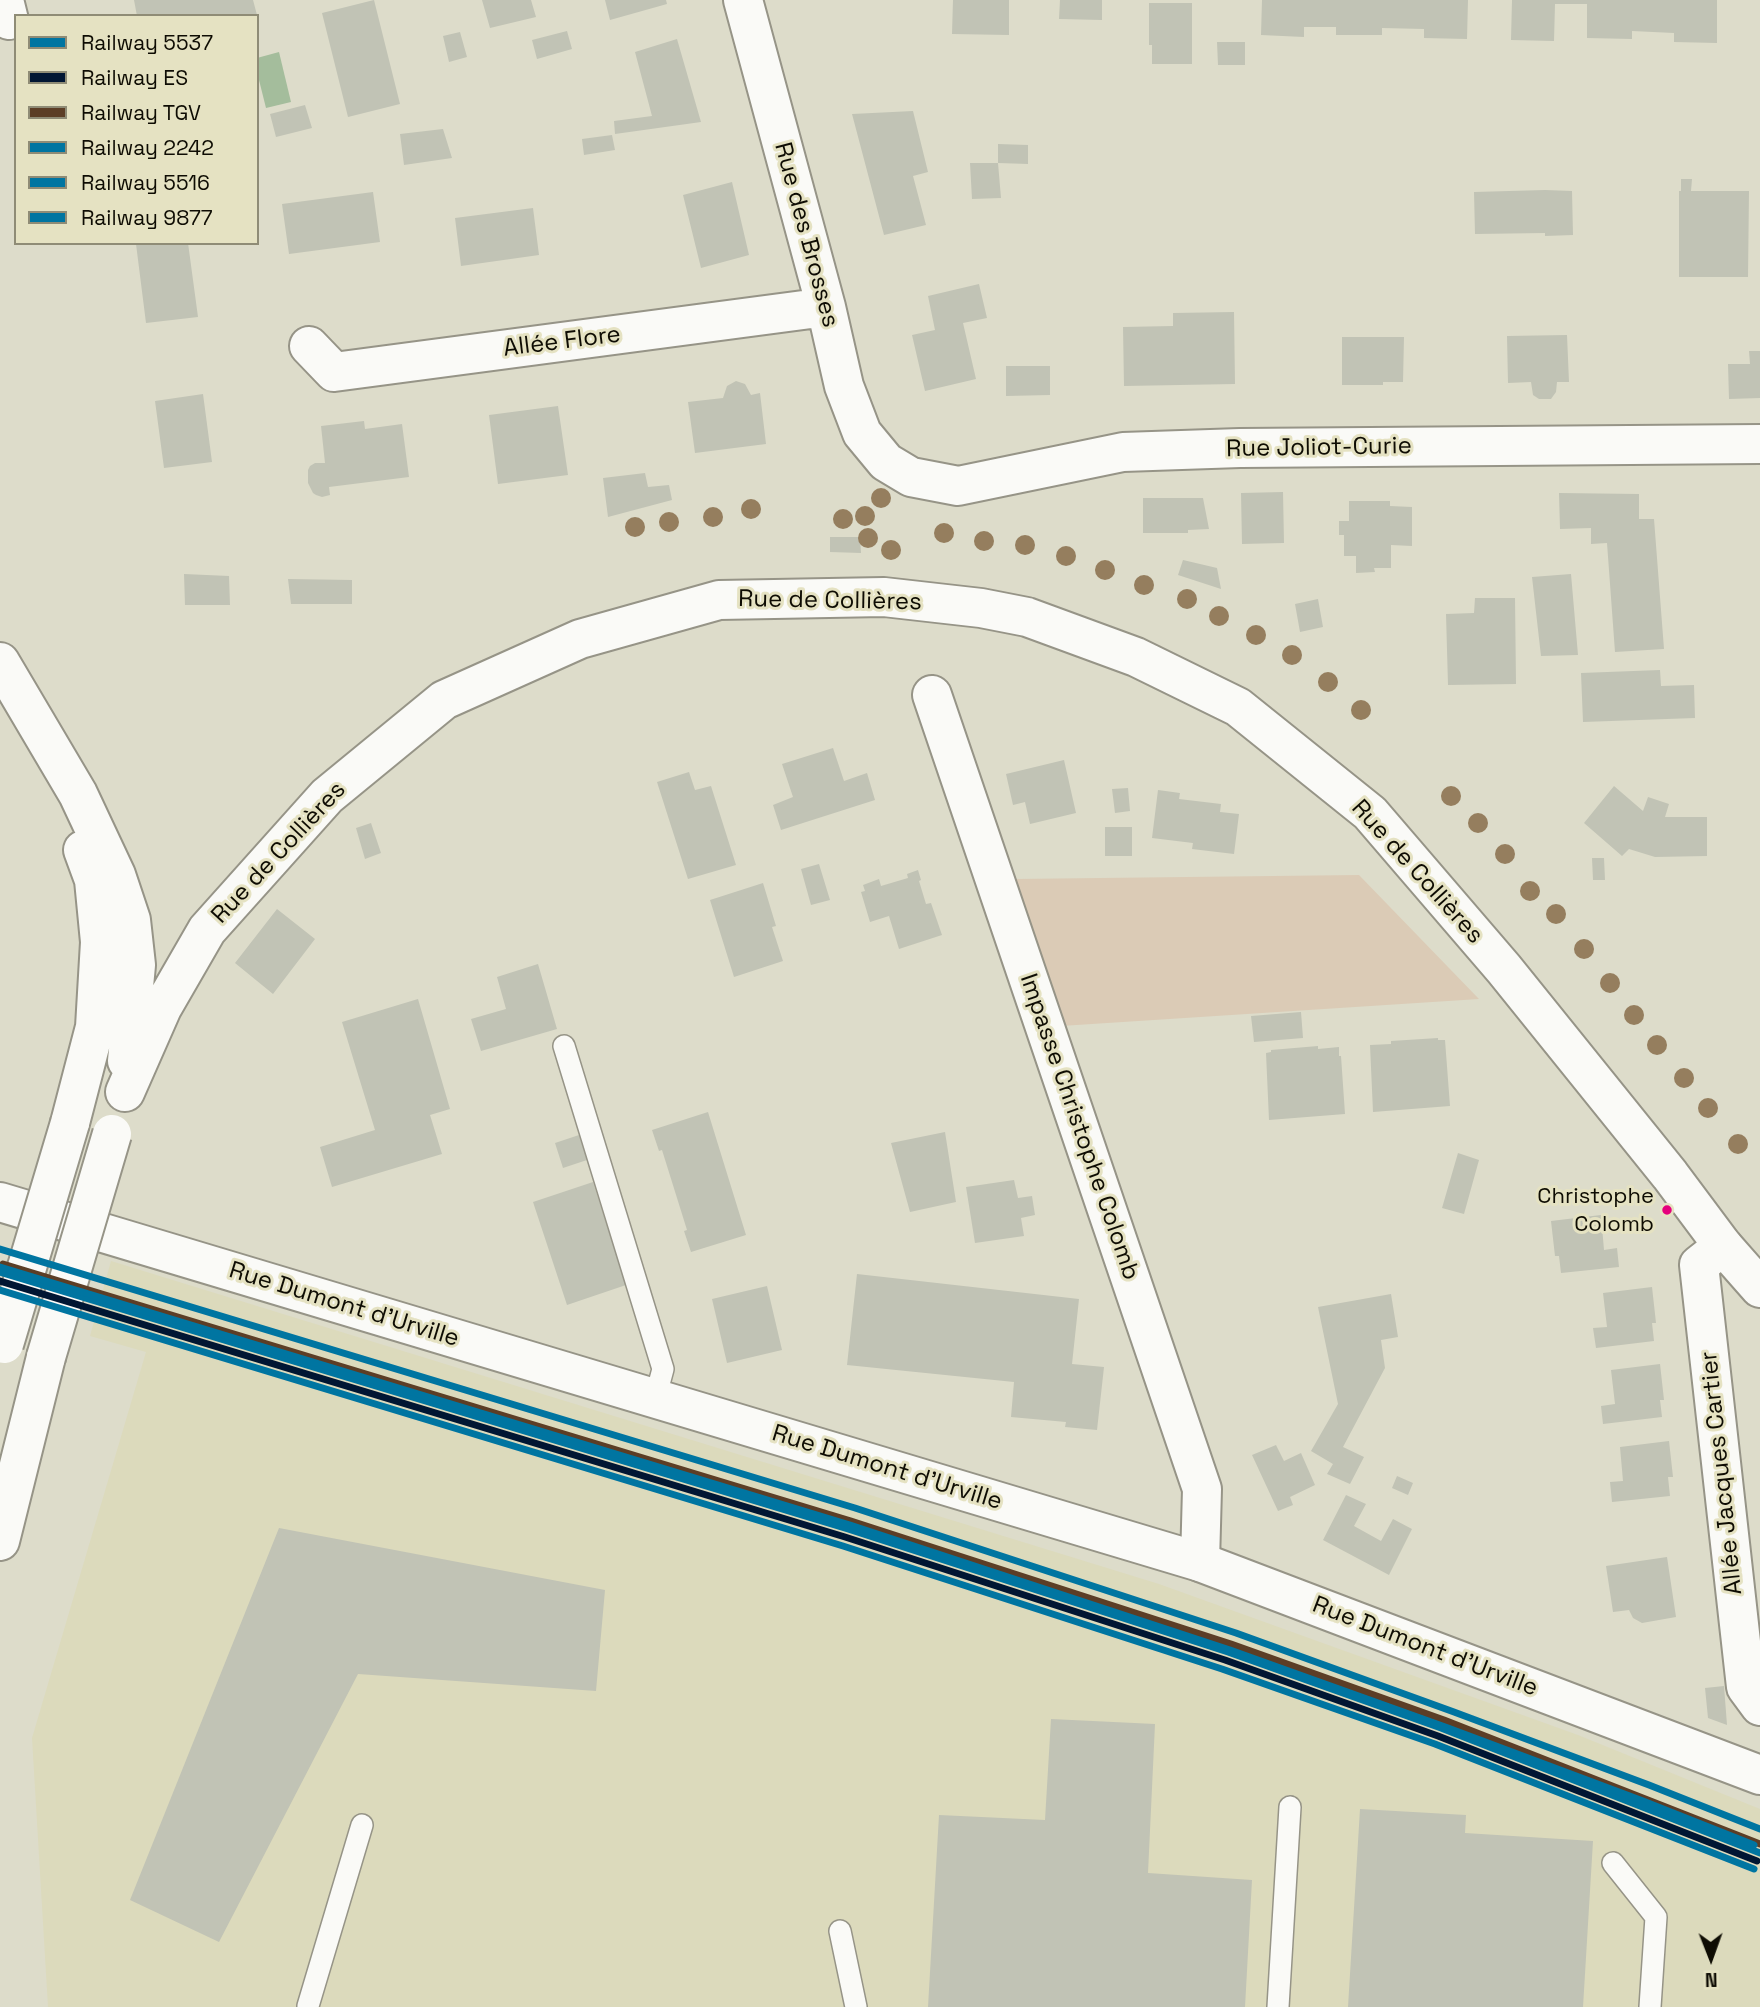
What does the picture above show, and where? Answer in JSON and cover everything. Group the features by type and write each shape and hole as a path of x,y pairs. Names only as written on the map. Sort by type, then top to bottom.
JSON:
{"street":[{"name":"Rue des Brosses","path":"743,0 826,307 844,386 862,433 886,461"},
{"name":"Allée Flore","path":"309,345 334,372 826,307"},
{"name":"Rue Joliot-Curie","path":"886,461 911,477 958,486 1122,452 1268,448 1760,444"},
{"name":"Rue de Collières","path":"124,1092 162,1008 206,930 327,796 444,700 580,639 719,600 884,597 981,608 1027,617 1136,657 1238,707 1370,813 1504,969 1670,1175 1723,1246 1760,1288"},
{"path":"0,662 78,794 116,875 131,920 136,965 124,1092 46,1357 0,1541"},
{"name":"Impasse Christophe Colomb","path":"932,695 1202,1489 1200,1562"},
{"path":"0,698 20,726 82,846 93,880 100,942 95,1027 70,1123 2,1353"},
{"name":"Rue Dumont d'Urville","path":"0,1202 1200,1562 1760,1775"},
{"name":"Allée Jacques Cartier","path":"1723,1246 1699,1265 1746,1687 1760,1706"}],"lane":[{"path":"564,1046 663,1369 655,1399"},
{"path":"1278,2007 1290,1807"},
{"path":"308,2006 362,1825"},
{"path":"1613,1863 1656,1917 1650,2007"},
{"path":"840,1931 856,2007"}],"shaded area":[{"path":"279,52 291,102 266,108 259,80 259,57"},
{"path":"1359,875 1479,999 1061,1026 1014,879"},
{"path":"111,1261 1159,1584 1578,1735 1760,1809 1760,2007 48,2007 32,1738 146,1352 90,1336"}],"building":[{"path":"134,0 253,0 257,14 137,14"},
{"path":"374,0 400,104 348,117 322,13"},
{"path":"482,0 531,0 536,17 490,28"},
{"path":"605,0 666,0 667,4 610,20"},
{"path":"953,0 1009,0 1009,35 952,34"},
{"path":"1060,0 1102,0 1102,20 1059,19"},
{"path":"1262,0 1468,0 1467,39 1424,38 1424,29 1382,28 1382,35 1336,35 1336,27 1304,27 1304,37 1261,35"},
{"path":"1512,0 1717,0 1717,43 1674,42 1674,33 1632,31 1632,39 1587,38 1587,4 1555,4 1554,41 1511,40"},
{"path":"1149,3 1192,3 1192,64 1152,64"},
{"path":"567,31 572,49 537,59 532,40"},
{"path":"460,32 467,57 449,62 443,36"},
{"path":"677,39 701,122 615,134 614,121 652,116 635,52"},
{"path":"1217,42 1245,42 1245,65 1218,65"},
{"path":"305,105 312,128 276,137 270,114"},
{"path":"913,111 928,172 913,176 926,225 884,235 852,114"},
{"path":"443,129 452,158 404,165 400,134"},
{"path":"612,135 615,150 584,155 582,139"},
{"path":"998,144 1028,145 1028,164 998,163"},
{"path":"970,163 998,163 1001,198 972,199"},
{"path":"1681,179 1692,179 1691,191 1749,191 1748,277 1679,277"},
{"path":"732,182 749,255 701,268 683,195"},
{"path":"1572,191 1573,235 1475,234 1474,192"},
{"path":"373,192 380,242 289,254 282,204"},
{"path":"533,208 539,255 461,266 455,218"},
{"path":"136,245 188,245 198,317 146,323"},
{"path":"979,284 987,318 963,323 976,379 925,391 912,335 935,330 928,296"},
{"path":"1234,312 1235,384 1124,386 1123,327 1173,326 1173,313"},
{"path":"1567,335 1569,382 1557,382 1556,392 1551,399 1539,399 1533,395 1531,382 1508,383 1507,336"},
{"path":"1342,337 1404,337 1403,382 1342,385"},
{"path":"1749,351 1760,351 1760,398 1729,399 1728,364 1750,364"},
{"path":"1006,366 1050,366 1050,395 1006,396"},
{"path":"736,381 745,384 751,395 760,393 766,444 695,453 688,402 723,398 727,386"},
{"path":"203,394 212,462 164,468 155,401"},
{"path":"558,406 568,475 498,484 489,415"},
{"path":"364,421 365,429 402,424 409,477 329,487 330,495 322,497 313,493 308,483 308,470 315,463 325,463 321,426"},
{"path":"645,473 648,487 669,485 672,500 608,517 603,478"},
{"path":"1283,492 1284,543 1242,544 1241,493"},
{"path":"1559,493 1639,494 1639,519 1654,519 1664,649 1615,652 1607,543 1591,544 1591,528 1560,529"},
{"path":"1143,498 1203,498 1209,529 1188,530 1188,533 1143,533"},
{"path":"1349,501 1390,501 1390,506 1412,507 1412,546 1391,545 1391,568 1374,568 1375,572 1356,573 1356,556 1344,556 1344,535 1339,535 1339,521 1349,521"},
{"path":"830,537 860,537 861,553 830,552"},
{"path":"1183,560 1217,568 1221,589 1178,575"},
{"path":"184,574 229,576 230,605 185,605"},
{"path":"1571,574 1578,655 1541,656 1532,577"},
{"path":"288,579 352,580 352,604 291,604"},
{"path":"1475,598 1515,598 1516,684 1448,685 1446,614 1474,613"},
{"path":"1318,599 1323,627 1300,632 1295,604"},
{"path":"1660,670 1661,686 1694,685 1695,718 1583,722 1581,673"},
{"path":"833,748 844,781 867,773 875,800 781,830 773,805 793,797 782,764"},
{"path":"1064,760 1076,813 1030,824 1025,802 1013,805 1006,774"},
{"path":"689,772 695,790 711,786 736,865 688,879 657,782"},
{"path":"1614,786 1643,811 1648,797 1669,804 1665,817 1707,817 1707,856 1655,857 1629,849 1622,856 1584,823"},
{"path":"1128,788 1130,811 1115,813 1112,789"},
{"path":"1158,790 1180,793 1179,799 1221,804 1220,812 1239,814 1234,854 1192,849 1193,843 1152,838"},
{"path":"371,823 381,853 365,859 356,828"},
{"path":"1105,827 1132,827 1132,856 1105,856"},
{"path":"1592,858 1604,858 1605,880 1593,880"},
{"path":"819,864 830,900 811,905 801,869"},
{"path":"918,870 926,904 931,903 942,935 899,949 889,916 870,922 861,892 865,891 863,885 879,879 881,886 908,878 907,874"},
{"path":"763,883 776,926 772,927 783,961 734,977 710,900"},
{"path":"277,909 315,939 273,994 235,963"},
{"path":"538,964 557,1029 481,1051 471,1019 506,1009 497,977"},
{"path":"418,999 450,1109 430,1115 442,1154 332,1187 320,1147 375,1130 342,1022"},
{"path":"1301,1012 1303,1038 1254,1042 1251,1016"},
{"path":"1438,1038 1445,1040 1450,1106 1373,1112 1370,1045"},
{"path":"1318,1046 1318,1049 1339,1047 1345,1114 1269,1120 1266,1053 1271,1050"},
{"path":"708,1112 746,1235 691,1252 684,1231 687,1230 662,1150 659,1151 652,1130"},
{"path":"945,1132 956,1202 910,1212 891,1143"},
{"path":"579,1135 587,1160 563,1168 555,1143"},
{"path":"1458,1153 1479,1160 1464,1214 1442,1208"},
{"path":"1014,1180 1018,1198 1032,1196 1035,1215 1021,1218 1024,1236 975,1243 966,1187"},
{"path":"593,1182 626,1285 567,1305 533,1202"},
{"path":"1601,1215 1604,1250 1617,1248 1619,1267 1561,1273 1559,1256 1555,1256 1551,1221"},
{"path":"857,1274 1079,1299 1072,1364 1104,1367 1097,1430 1065,1427 1066,1422 1011,1417 1014,1382 847,1365"},
{"path":"767,1286 782,1350 727,1363 712,1299"},
{"path":"1652,1287 1656,1323 1652,1323 1654,1341 1596,1348 1593,1328 1607,1327 1603,1293"},
{"path":"1391,1294 1398,1337 1381,1340 1385,1368 1343,1447 1364,1457 1350,1484 1327,1474 1333,1464 1311,1451 1338,1404 1318,1307"},
{"path":"1660,1364 1664,1400 1660,1400 1662,1417 1603,1424 1601,1406 1615,1404 1611,1370"},
{"path":"1669,1441 1673,1477 1668,1477 1670,1496 1612,1502 1610,1482 1623,1481 1620,1447"},
{"path":"1276,1445 1284,1461 1301,1453 1315,1485 1290,1497 1293,1505 1278,1511 1252,1455"},
{"path":"1397,1476 1413,1483 1408,1495 1392,1488"},
{"path":"1346,1495 1366,1504 1354,1526 1381,1541 1393,1519 1412,1529 1389,1575 1323,1540"},
{"path":"279,1528 605,1590 596,1691 358,1674 219,1942 130,1900"},
{"path":"1667,1557 1676,1617 1642,1623 1633,1618 1629,1610 1613,1612 1606,1566"},
{"path":"1724,1686 1727,1725 1708,1718 1705,1688"},
{"path":"1051,1719 1155,1724 1148,1873 1252,1880 1245,2007 928,2007 939,1815 1045,1820"},
{"path":"1360,1809 1466,1815 1465,1833 1593,1841 1583,2007 1348,2007"}],"rail line":[{"name":"2242","path":"0,1249 855,1508 1236,1633 1454,1712 1760,1829"},
{"name":"TGV","path":"3,1264 851,1521 1231,1644 1444,1720 1760,1844"},
{"name":"5516","path":"0,1267 850,1525 1230,1650 1448,1728 1754,1845"},
{"name":"5537","path":"0,1272 848,1529 1228,1652 1441,1728 1760,1853"},
{"name":"ES","path":"0,1281 845,1537 1225,1660 1438,1736 1757,1861"},
{"name":"9877","path":"0,1290 843,1546 1222,1669 1435,1744 1754,1869"}],"place":[{"name":"Christophe Colomb","path":"1667,1210"}]}
